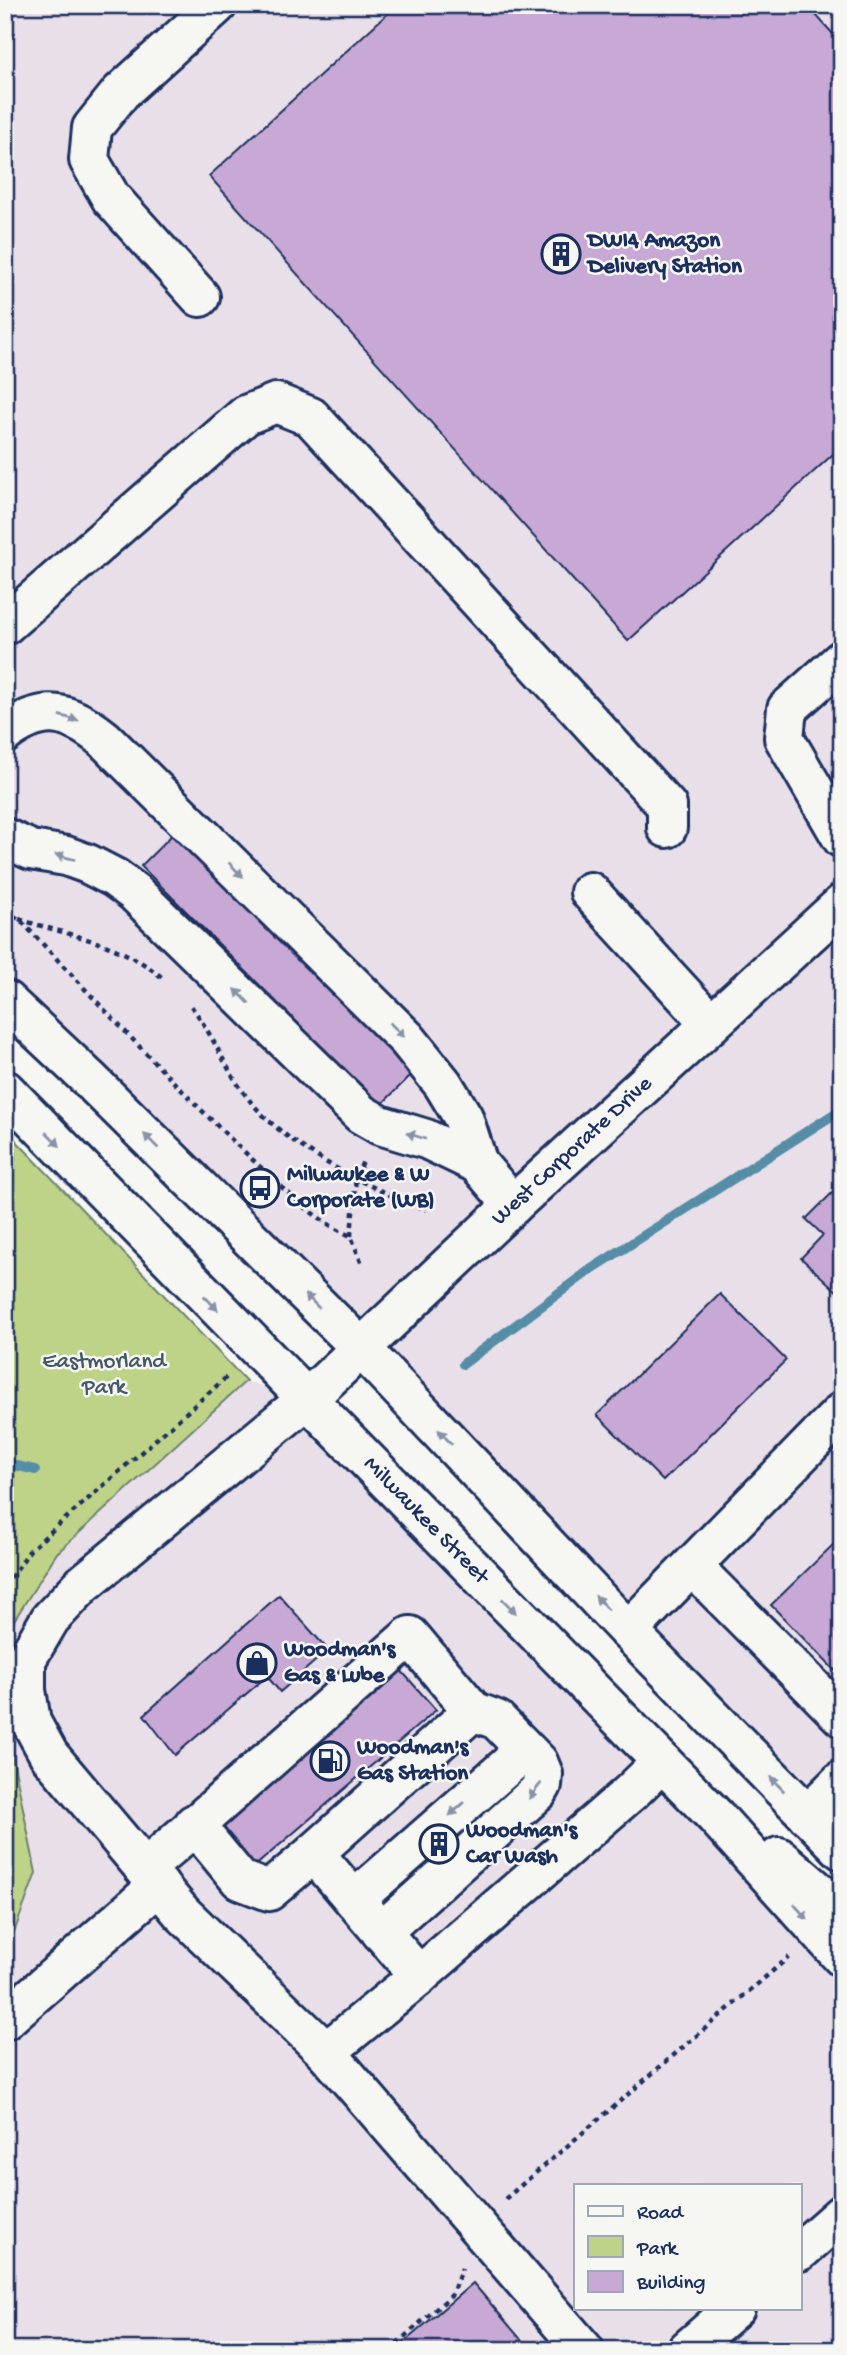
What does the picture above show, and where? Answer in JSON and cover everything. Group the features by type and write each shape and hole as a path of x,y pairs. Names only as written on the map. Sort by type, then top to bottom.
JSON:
{"street":[{"path":"200,297 111,198 89,160 92,128 121,92 217,5"},
{"path":"5,625 246,415 276,403 311,417 667,806 667,828"},
{"path":"842,660 787,709 784,738 842,838"},
{"path":"5,733 32,719 66,715 82,722 104,739 407,1039 443,1084 463,1117 478,1164 513,1205"},
{"path":"5,838 31,850 66,856 88,864 115,878 154,909 361,1114 380,1125 426,1139 478,1164"},
{"path":"590,892 711,1024"},
{"name":"West Corporate Drive","path":"584,2350 326,2052 182,1913 49,1755 31,1722 26,1690 26,1660 50,1619 83,1584 306,1400 513,1205 842,904"},
{"path":"5,1000 89,1079 361,1349 628,1631 842,1850"},
{"name":"Milwaukee Street","path":"5,1090 675,1775 842,1957"},
{"path":"628,1631 842,1412"},
{"path":"692,1566 842,1717"},
{"path":"5,2021 152,1877 194,1824 410,1636 473,1711 497,1720 538,1762 543,1774 542,1785 538,1792 381,1932"},
{"path":"194,1824 240,1880 270,1891 473,1711"},
{"path":"354,1900 513,1761 519,1743"},
{"path":"326,2052 419,1976 631,1792 675,1775 773,1852 842,1912"},
{"path":"807,1815 842,1780"},
{"path":"313,1853 419,1976"},
{"path":"802,2249 842,2214"},
{"path":"687,2350 733,2310"}],"path":[{"path":"5,911 19,919 57,932 104,943 132,957 172,987"},
{"path":"19,919 217,1127 333,1229 351,1236"},
{"path":"182,997 206,1026 246,1096 272,1125 304,1150 426,1210"},
{"path":"356,1177 351,1236 363,1267"},
{"path":"5,1586 30,1550 228,1375 263,1356"},
{"path":"5,1795 9,1808 11,1868 5,1889"},
{"path":"389,2350 450,2296 479,2227 488,2214 789,1957"},
{"path":"5,2341 13,2350"}],"shaded area":[{"path":"5,5 842,5 842,1850 5,1000"},
{"path":"246,1381 306,1400 842,1965 842,2350 5,2350 5,1941 13,1935 36,1873 5,1719 6,1633 57,1553"}],"green space":[{"name":"Eastmorland Park","path":"5,1129 246,1381 57,1553 6,1633 5,1719"},
{"path":"5,1719 36,1873 13,1935 5,1941"}],"building":[{"name":"DWI4 Amazon Delivery Station","path":"397,5 807,5 842,44 842,446 628,641 209,176"},
{"path":"177,830 417,1069 380,1106 141,866"},
{"path":"836,1189 842,1194 842,1296 801,1258 823,1235 806,1219"},
{"path":"720,1294 786,1360 663,1481 597,1415"},
{"path":"842,1536 842,1678 771,1605"},
{"name":"Woodman's Gas & Lube","path":"279,1595 328,1650 280,1692 267,1676 175,1755 144,1715"},
{"path":"398,1667 436,1710 254,1867 218,1821"},
{"path":"473,2283 530,2350 395,2350"}],"waterway":[{"path":"463,1364 590,1270 842,1109"},
{"path":"5,1463 35,1470"}],"place":[{"name":"DWI4 Amazon Delivery Station","path":"561,254"},
{"name":"Milwaukee & W Corporate (WB)","path":"260,1188"},
{"name":"Woodman's Gas & Lube","path":"257,1663"},
{"name":"Woodman's Gas Station","path":"330,1761"},
{"name":"Woodman's Car Wash","path":"439,1844"}]}
